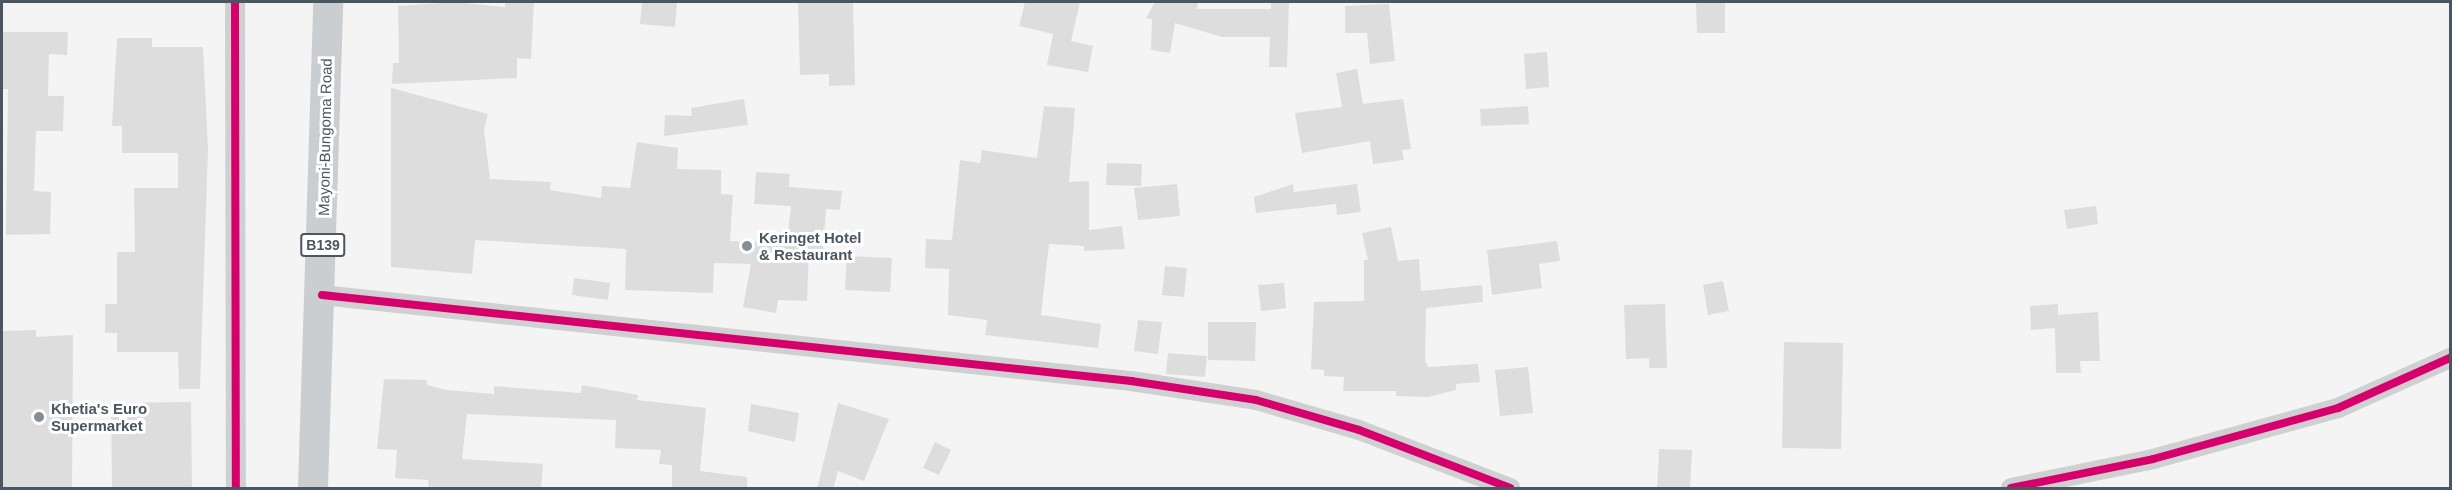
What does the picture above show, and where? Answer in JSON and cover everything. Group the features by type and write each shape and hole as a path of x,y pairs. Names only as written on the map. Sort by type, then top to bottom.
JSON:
{"main road":[{"name":"Mayoni-Bungoma Road","path":"313,489 322,295 328,2"}],"street":[{"path":"235,2 236,489"},
{"path":"322,295 1131,381 1256,400 1359,430 1510,489"},
{"path":"2011,489 2153,459 2338,408 2451,358"}],"building":[{"path":"454,2 505,7 505,2 534,2 531,59 517,58 517,78 392,84 393,63 399,63 398,6"},
{"path":"642,2 677,2 675,27 640,24"},
{"path":"798,2 853,2 855,85 829,86 829,74 800,75"},
{"path":"1025,2 1080,2 1071,41 1093,46 1088,72 1047,65 1053,34 1019,26"},
{"path":"1155,2 1198,2 1197,9 1271,9 1271,2 1289,2 1287,67 1269,67 1270,37 1222,37 1175,23 1170,53 1151,50 1152,19 1146,18"},
{"path":"1696,2 1725,2 1725,33 1697,33"},
{"path":"1389,4 1395,61 1370,64 1367,33 1345,33 1345,6"},
{"path":"2,32 68,32 67,55 49,54 48,96 64,96 63,131 36,131 34,191 51,192 50,234 6,235 8,89 2,89"},
{"path":"117,38 152,38 152,47 203,47 208,148 200,389 179,389 178,352 117,352 117,333 105,333 105,304 117,304 117,252 135,252 134,188 178,188 178,153 122,153 122,126 112,126"},
{"path":"1547,52 1549,87 1526,89 1524,54"},
{"path":"1357,69 1363,104 1403,99 1411,149 1402,150 1404,160 1373,164 1370,141 1302,153 1295,113 1342,107 1336,73"},
{"path":"391,88 488,114 484,130 490,179 551,182 550,190 601,198 602,186 630,188 637,142 678,148 677,169 721,170 721,194 733,195 730,241 787,244 791,206 754,204 756,172 790,174 789,187 842,191 840,210 826,209 823,251 809,250 807,301 778,300 776,313 743,307 751,264 714,263 713,293 625,290 626,249 475,240 472,274 391,267"},
{"path":"744,99 748,125 664,136 665,115 692,116 691,108"},
{"path":"1044,106 1075,108 1069,182 1089,181 1089,230 1122,226 1125,249 1084,251 1084,246 1049,244 1041,315 1101,324 1098,348 985,335 987,320 948,315 949,269 925,268 926,239 952,240 960,160 980,163 982,150 1037,158"},
{"path":"1528,106 1529,124 1481,126 1480,109"},
{"path":"1107,163 1142,164 1141,186 1106,185"},
{"path":"1177,184 1180,216 1138,220 1134,188"},
{"path":"1293,184 1294,192 1357,184 1361,212 1337,215 1336,204 1256,213 1254,197"},
{"path":"2096,206 2098,224 2067,229 2064,210"},
{"path":"1391,227 1398,261 1419,259 1421,291 1482,285 1483,302 1426,308 1425,360 1428,367 1478,364 1480,382 1456,384 1456,390 1428,397 1396,396 1396,391 1343,391 1344,377 1324,376 1324,370 1311,369 1314,302 1364,301 1364,260 1368,260 1362,233"},
{"path":"1557,241 1560,261 1539,264 1542,288 1492,295 1487,250"},
{"path":"847,256 892,258 890,292 845,290"},
{"path":"1165,266 1187,268 1184,297 1162,295"},
{"path":"574,278 610,283 608,300 572,295"},
{"path":"1723,281 1729,311 1708,315 1703,285"},
{"path":"1284,283 1286,308 1261,311 1258,285"},
{"path":"1665,304 1667,368 1649,368 1649,358 1626,359 1624,305"},
{"path":"2058,304 2058,315 2098,312 2100,361 2080,361 2081,373 2056,373 2055,328 2031,330 2030,306"},
{"path":"1138,320 1162,322 1158,354 1134,351"},
{"path":"1208,322 1256,322 1255,361 1208,360"},
{"path":"36,330 36,337 73,335 72,489 2,489 2,331"},
{"path":"1784,342 1843,343 1841,449 1782,448"},
{"path":"1168,353 1207,356 1205,377 1166,374"},
{"path":"1528,367 1533,413 1500,416 1495,370"},
{"path":"384,379 427,380 427,385 446,390 494,394 494,386 581,393 582,385 638,395 637,400 706,408 700,471 747,477 747,489 672,489 672,465 659,464 661,450 615,448 616,420 467,414 462,459 543,464 541,489 429,489 428,480 395,478 397,450 377,449"},
{"path":"191,402 192,489 112,489 111,403"},
{"path":"838,403 889,419 864,481 838,471 833,489 817,489"},
{"path":"751,404 799,413 795,442 748,431"},
{"path":"935,442 951,450 939,475 923,468"},
{"path":"1659,449 1692,450 1690,489 1657,489"}],"cycle path":[{"path":"235,2 236,488"},
{"path":"322,295 1131,381 1256,400 1359,430 1510,488"},
{"path":"2011,488 2153,459 2338,408 2450,358"}],"place":[{"name":"Keringet Hotel & Restaurant","path":"747,246"},
{"name":"Khetia's Euro Supermarket","path":"39,417"}]}
